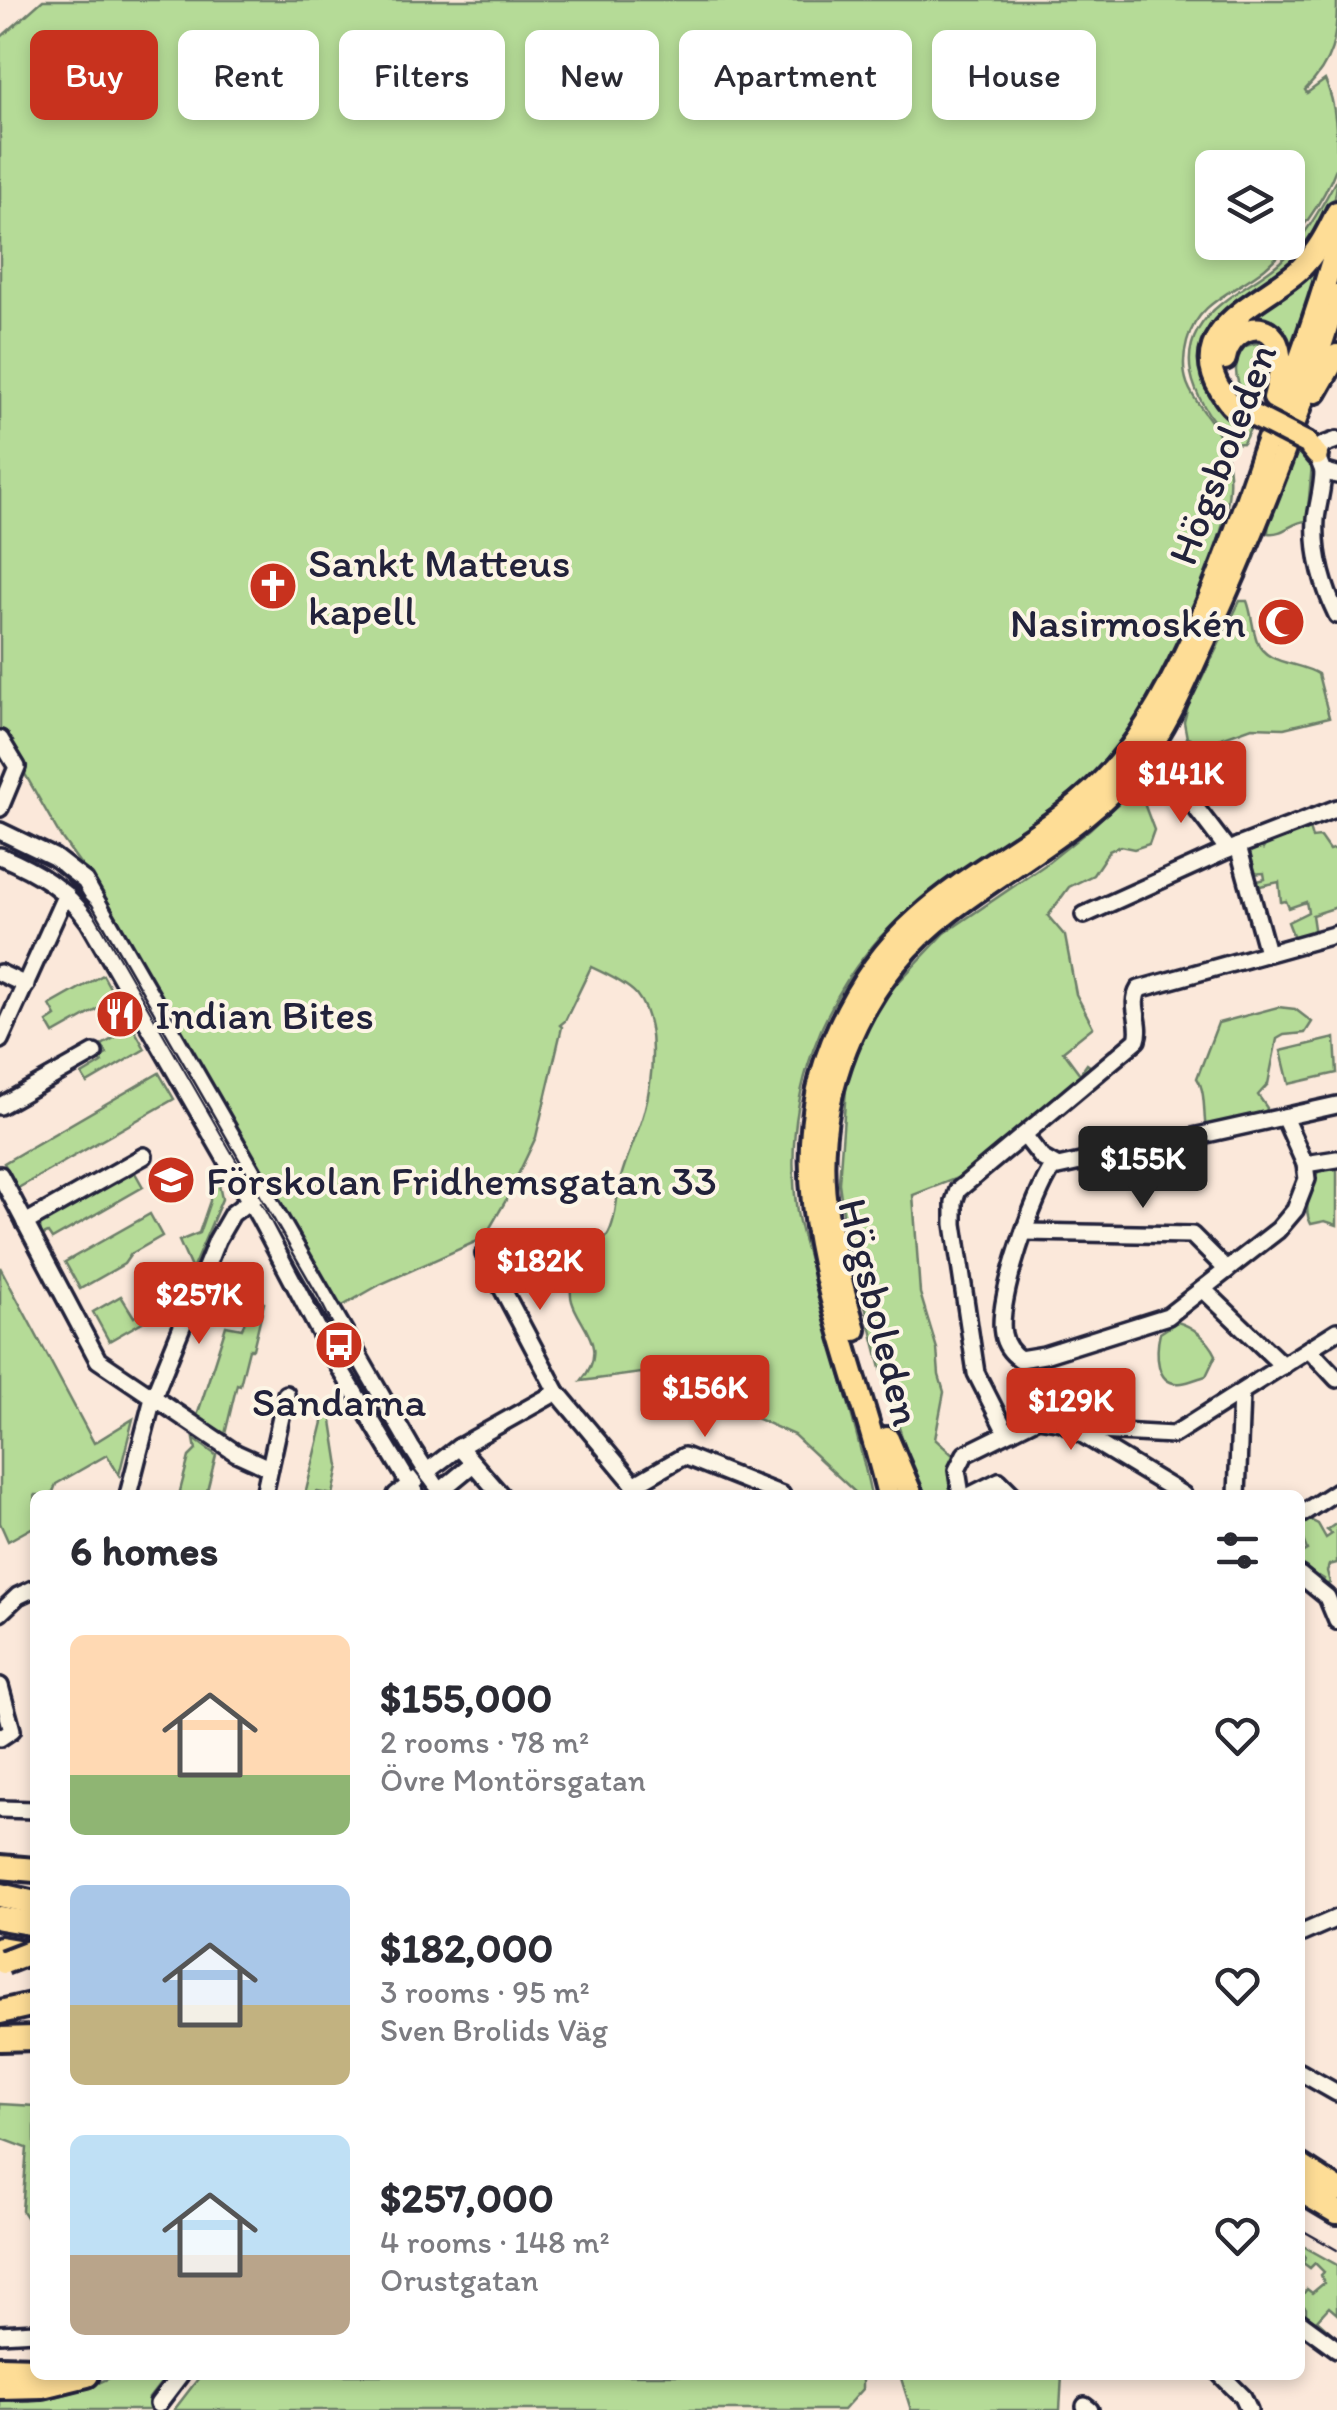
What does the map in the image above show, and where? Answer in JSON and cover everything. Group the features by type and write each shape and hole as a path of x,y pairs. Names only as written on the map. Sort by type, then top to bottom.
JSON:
{"highway":[{"path":"887,1439 899,1490"},
{"path":"887,1439 909,1490"},
{"path":"0,1867 30,1870"},
{"path":"0,1895 30,1901"},
{"path":"0,1918 30,1923"},
{"path":"2,1958 30,1953"},
{"path":"0,2012 30,2005"},
{"path":"0,2039 30,2038"},
{"path":"1305,2169 1337,2190"},
{"path":"1305,2193 1337,2212"},
{"path":"0,2368 30,2368"},
{"path":"0,2386 42,2386 67,2380"}],"main road":[{"path":"1324,454 1233,408 1218,386 1212,367 1215,344 1233,316 1284,282 1312,256 1337,212"},
{"name":"Högsboleden","path":"887,1490 829,1290 812,1211 811,1123 824,1064 865,979 898,938 937,902 1070,809 1126,754 1156,709 1249,496 1337,242"},
{"name":"Högsboleden","path":"887,1439 828,1218 824,1166 829,1103 848,1043 873,994 922,934 1090,814 1156,740 1214,621 1324,454 1337,295"},
{"path":"1250,414 1232,389 1225,358 1234,337 1265,330 1274,338 1281,358 1263,451"},
{"path":"1324,454 1302,424 1337,355"}],"street":[{"path":"1324,454 1317,544 1337,615"},
{"path":"0,739 10,772 0,808"},
{"path":"1170,774 1233,848 1267,952"},
{"path":"1084,916 1233,848 1337,808"},
{"path":"0,831 69,867 97,900 438,1490"},
{"path":"0,856 51,880 88,922 249,1200 405,1490"},
{"path":"0,1040 66,894"},
{"path":"1006,1432 974,1366 954,1210 958,1190 1137,1040 1140,1030 1134,1000 1139,988 1337,934"},
{"path":"0,973 26,984"},
{"path":"0,1106 94,1053"},
{"path":"1053,1166 1337,1105"},
{"path":"1053,1166 1013,1266 1002,1329 1015,1356 1032,1358 1162,1319 1278,1230 1295,1210 1306,1179 1305,1164 1284,1117"},
{"path":"1024,1135 1053,1166"},
{"path":"25,1223 144,1156"},
{"path":"1305,1164 1337,1159"},
{"path":"0,1175 90,1351 109,1370 236,1453 270,1468"},
{"path":"129,1490 152,1398 226,1221 265,1191"},
{"path":"1025,1232 1192,1234 1227,1270"},
{"path":"484,1254 557,1392 639,1490 676,1458 684,1456 769,1490"},
{"path":"1203,1290 1283,1366"},
{"path":"1083,1434 1100,1431 1172,1435 1337,1331"},
{"path":"1308,1349 1337,1379"},
{"path":"407,1490 425,1470 459,1447 557,1392"},
{"path":"265,1490 286,1394"},
{"path":"1237,1490 1242,1394"},
{"path":"960,1490 957,1476 962,1458 972,1449 1038,1418 1058,1420 1083,1434 1158,1488"},
{"path":"459,1447 496,1490"},
{"path":"443,1490 473,1464"},
{"path":"981,1490 998,1481 1008,1490"},
{"path":"1305,1512 1337,1490"},
{"path":"1305,1579 1327,1596 1337,1621"},
{"path":"0,1614 30,1590"},
{"path":"0,1686 12,1730 0,1738"},
{"path":"0,1810 30,1810"},
{"path":"1305,1932 1337,1918"},
{"path":"1305,2075 1337,2093"},
{"path":"1305,2326 1337,2349"},
{"path":"0,2334 30,2332"},
{"path":"158,2404 176,2380"},
{"path":"1225,2380 1245,2408"}],"green space":[{"path":"43,0 1337,0 1332,49 1322,70 1305,90 1307,93 1325,80 1334,111 1337,166 1305,224 1305,150 1195,150 1195,260 1273,260 1209,306 1192,328 1187,342 1185,376 1220,435 1229,483 1217,544 1175,645 1130,728 1108,757 1055,806 905,913 850,975 814,1049 795,1129 797,1212 870,1490 853,1490 794,1435 675,1382 641,1373 581,1381 591,1366 593,1352 591,1339 573,1304 574,1278 613,1223 621,1177 647,1099 651,1035 636,994 591,967 560,1025 536,1137 484,1238 381,1284 337,1309 94,883 61,837 25,774 27,766 19,753 15,756 0,730 0,38"},
{"path":"1337,178 1334,204 1305,255 1305,232"},
{"path":"1330,240 1292,358 1254,321 1240,319"},
{"path":"1282,260 1300,260 1211,339 1238,419 1251,427 1243,443 1232,444 1196,391 1190,355 1194,337 1222,303"},
{"path":"1257,343 1267,354 1263,389 1245,394 1238,382 1237,364 1245,346"},
{"path":"1298,451 1312,464 1307,521 1268,533 1269,516"},
{"path":"1240,601 1247,601 1255,636 1267,655 1318,674 1329,717 1284,728 1252,727 1205,744 1187,738 1184,722"},
{"path":"1136,785 1143,785 1147,792 1145,806 1154,830 1149,844 1134,849 1120,846 1109,851 1093,875 1069,887 1048,916 1065,936 1076,994 1093,1027 1063,1051 1080,1074 1087,1064 1094,1069 965,1175 913,1195 920,1293 937,1349 944,1392 935,1439 955,1457 948,1475 950,1490 919,1490 886,1388 845,1227 839,1183 847,1075 892,989 945,933 1045,865"},
{"path":"1308,825 1312,838 1320,837 1329,850 1337,848 1337,907 1312,915 1315,935 1292,941 1288,922 1308,912 1306,902 1289,908 1286,901 1281,902 1279,882 1260,886 1258,896 1254,882 1265,879 1264,873 1251,874 1246,854 1248,847 1259,843 1263,849 1269,839"},
{"path":"103,975 116,999 54,1034 47,1022 56,1016 50,1005"},
{"path":"1278,1007 1295,1009 1312,1022 1305,1033 1277,1039 1268,1084 1258,1095 1267,1108 1265,1115 1206,1129 1197,1078 1218,1023"},
{"path":"133,1027 145,1049 87,1083 82,1075 102,1063 100,1058 107,1054 102,1045"},
{"path":"1335,1038 1337,1073 1289,1084 1281,1051"},
{"path":"159,1073 174,1099 18,1188 4,1163"},
{"path":"1337,1163 1337,1225 1325,1221 1311,1224 1307,1204 1313,1180 1323,1168"},
{"path":"134,1171 143,1187 52,1239 48,1233 41,1236 40,1224"},
{"path":"218,1180 222,1199 192,1270 179,1241 199,1233 210,1201 210,1185"},
{"path":"150,1214 162,1236 80,1289 65,1262"},
{"path":"0,1267 94,1443 133,1419 119,1475 107,1455 56,1484 54,1490 30,1490 30,1529 8,1541 0,1523"},
{"path":"121,1296 134,1317 154,1306 158,1313 109,1341 93,1312"},
{"path":"253,1298 264,1303 225,1434 197,1416 226,1326 242,1329"},
{"path":"1177,1322 1200,1334 1216,1355 1206,1376 1173,1383 1162,1373 1158,1357 1160,1333"},
{"path":"1054,1387 1081,1388 1084,1419 1055,1411 1045,1396"},
{"path":"327,1406 339,1466 334,1490 306,1490"},
{"path":"194,1439 216,1455 207,1490 180,1490 189,1457 196,1450"},
{"path":"1305,1518 1318,1524 1326,1538 1332,1534 1327,1530 1337,1523 1337,1563 1329,1565 1330,1583 1321,1587 1324,1579 1319,1576 1315,1582 1305,1574"},
{"path":"0,2104 30,2106 30,2223 22,2211 27,2148 0,2138"},
{"path":"1305,2247 1337,2265 1337,2314 1329,2307 1317,2320 1334,2335 1331,2338 1306,2317 1305,2292 1312,2293 1324,2283 1324,2272 1315,2263 1310,2268 1305,2264"},
{"path":"104,2380 163,2380 149,2398 164,2410 0,2410 0,2400 30,2401"},
{"path":"197,2380 862,2380 862,2389 843,2410 174,2410"},
{"path":"902,2380 1062,2380 1060,2410 911,2410"}],"tram line":[{"path":"0,842 57,870 92,905 318,1296 376,1409 429,1490"},
{"path":"1305,2232 1337,2250"}],"place":[{"name":"Sankt Matteus kapell","path":"273,586"},
{"name":"Nasirmoskén","path":"1281,622"},
{"name":"Indian Bites","path":"120,1014"},
{"name":"Förskolan Fridhemsgatan 33","path":"171,1180"},
{"name":"Sandarna","path":"339,1345"}]}
